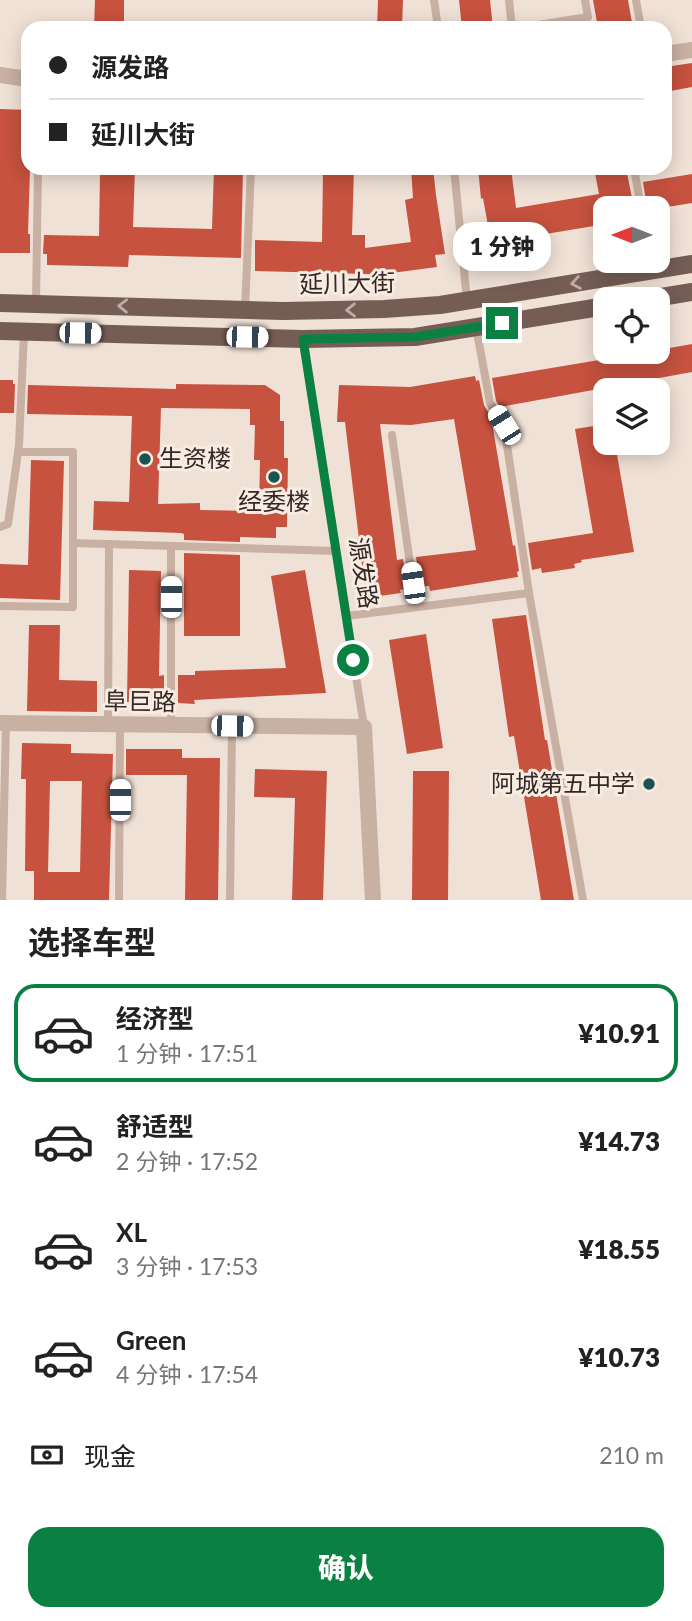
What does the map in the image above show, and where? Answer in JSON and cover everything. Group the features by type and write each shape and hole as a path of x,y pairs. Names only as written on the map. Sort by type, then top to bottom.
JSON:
{"main road":[{"name":"延川大街","path":"670,265 692,264"},
{"name":"延川大街","path":"0,303 246,310 384,309 467,301 614,273"},
{"path":"670,296 692,292"},
{"path":"0,331 303,339 415,337 593,308"}],"street":[{"path":"672,53 692,50"},
{"path":"0,75 21,78"},
{"name":"阜巨路","path":"3,723 364,727"},
{"name":"源发路","path":"364,727 373,900"}],"lane":[{"path":"434,0 437,21"},
{"path":"509,0 511,21"},
{"path":"563,21 588,17 585,0"},
{"path":"636,0 640,21"},
{"path":"36,304 38,175"},
{"path":"246,310 251,175"},
{"path":"455,175 467,301"},
{"path":"635,175 639,196"},
{"path":"476,327 490,402 504,425 529,593 583,900"},
{"path":"0,527 8,524 18,452 24,332"},
{"name":"源发路","path":"303,339 364,727"},
{"path":"392,435 416,607"},
{"path":"0,606 74,607 74,452 18,452"},
{"path":"74,543 336,551"},
{"path":"109,544 119,900"},
{"path":"171,546 171,725"},
{"path":"346,616 529,593"},
{"path":"2,900 3,723"},
{"path":"230,900 232,726"}],"building":[{"path":"95,0 124,0 124,21 94,21"},
{"path":"378,0 403,0 402,21 377,21"},
{"path":"459,0 490,0 492,21 461,21"},
{"path":"593,0 628,0 632,21 597,21"},
{"path":"692,63 692,87 672,91 672,66"},
{"path":"0,109 21,110 21,175 30,175 30,253 0,253"},
{"path":"692,174 692,203 670,207 670,196 645,196 643,182"},
{"path":"100,175 135,175 133,227 212,229 214,175 243,175 241,258 129,255 128,267 47,265 47,254 43,254 44,235 99,236"},
{"path":"323,175 354,175 352,235 365,235 365,248 411,242 405,200 413,198 411,175 434,175 445,254 435,255 437,267 369,276 255,271 255,240 322,242"},
{"path":"479,175 512,175 516,208 599,194 595,175 627,175 632,196 593,196 593,226 498,242 490,237 483,198 481,199"},
{"path":"692,344 692,372 659,378 593,378 593,390 500,407 496,401 492,378 593,361 593,364 670,364 670,348"},
{"path":"475,376 476,381 479,380 484,405 491,417 513,546 515,545 518,577 430,591 429,586 420,587 416,557 476,550 454,419 411,425 380,424 397,560 403,559 407,589 400,590 401,593 366,598 345,422 337,422 339,385 410,387"},
{"path":"0,380 13,380 15,384 14,413 0,413"},
{"path":"176,384 265,385 280,395 280,421 284,421 284,458 288,458 287,527 276,527 276,538 240,537 240,542 184,540 184,534 181,533 93,530 94,501 129,502 132,416 27,414 28,385 176,389","holes":["161,408 250,409 250,425 255,425 254,460 260,460 259,511 200,510 200,503 158,504"]},
{"path":"593,426 593,455 617,455 634,552 581,560 582,562 574,564 575,568 542,573 541,568 532,570 528,543 593,533 575,429"},
{"path":"31,460 64,461 60,600 0,598 0,564 28,565"},
{"path":"184,553 240,555 240,636 184,636"},
{"path":"129,570 161,571 159,676 164,675 164,703 127,702"},
{"path":"305,570 326,693 194,700 195,704 178,703 178,675 195,675 195,671 286,668 271,576"},
{"path":"526,615 574,900 541,900 514,736 509,737 492,619"},
{"path":"29,625 60,625 59,680 97,681 97,712 27,711"},
{"path":"426,634 443,748 407,754 389,640"},
{"path":"22,743 71,744 71,753 113,754 109,900 34,900 34,871 25,871 26,779 21,779","holes":["50,781 82,781 80,872 48,872"]},
{"path":"126,749 182,749 182,758 220,758 218,900 185,900 187,775 126,775"},
{"path":"255,769 327,771 323,900 292,900 295,798 254,797"},
{"path":"413,771 449,771 448,900 412,900"}],"place":[{"name":"生资楼","path":"145,459"},
{"name":"经委楼","path":"274,477"},
{"name":"阿城第五中学","path":"649,784"}],"route":[{"path":"353,660 303,339 415,337 502,323"}]}
